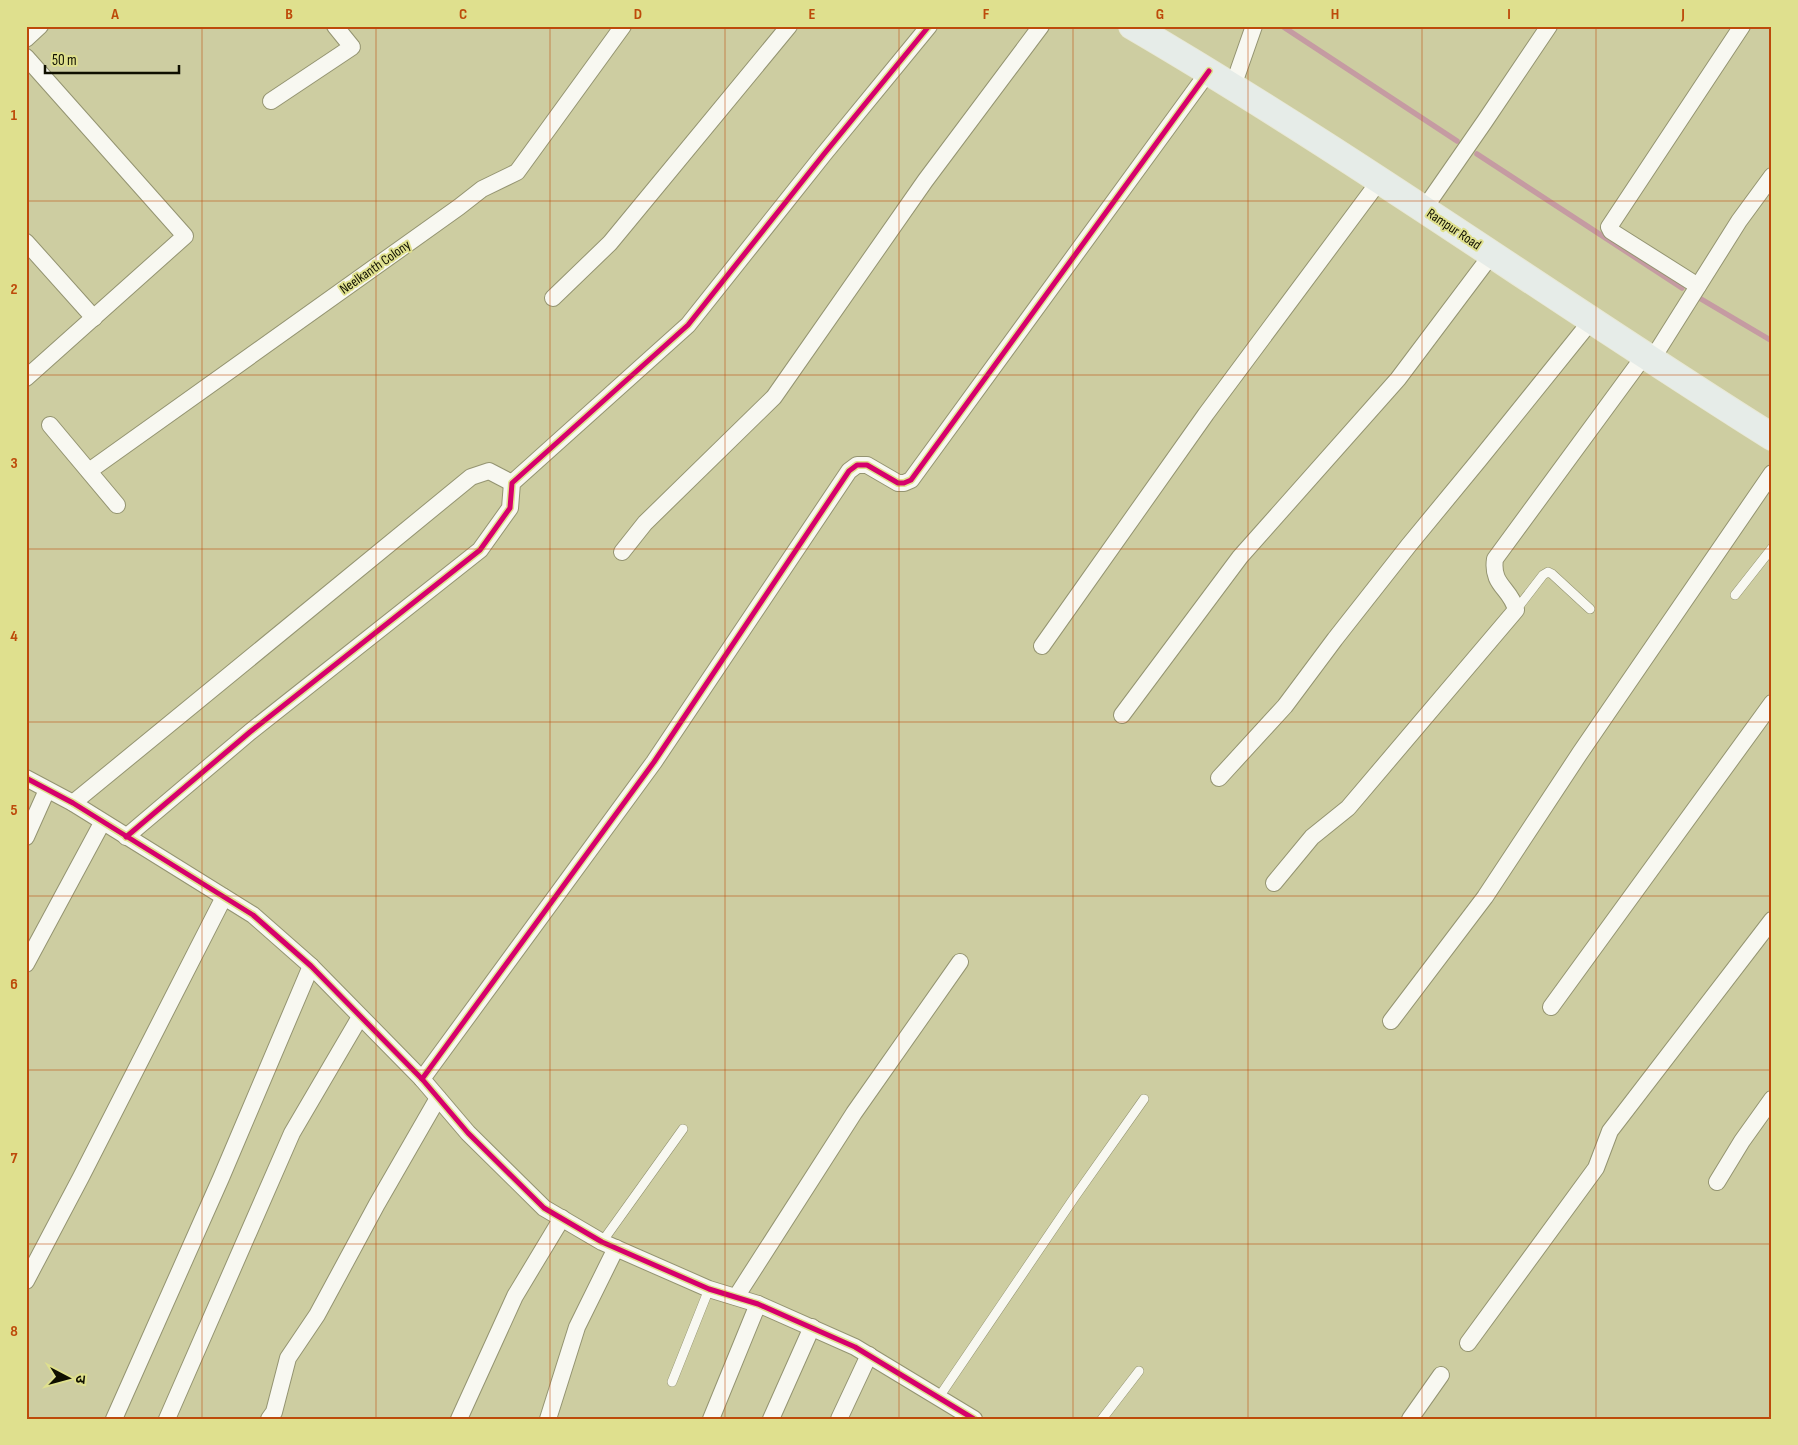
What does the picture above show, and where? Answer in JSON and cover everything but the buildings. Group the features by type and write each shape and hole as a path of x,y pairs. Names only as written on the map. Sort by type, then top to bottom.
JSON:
{"main road":[{"name":"Rampur Road","path":"1132,26 1209,71 1424,208 1647,359 1772,438"}],"street":[{"path":"26,39 40,26"},
{"path":"271,101 352,46 335,26"},
{"name":"Neelkanth Colony","path":"89,471 482,189 516,172 623,26"},
{"path":"553,298 610,243 789,26"},
{"path":"126,836 250,732 480,550 510,508 512,483 688,325 830,146 929,26"},
{"path":"622,552 645,523 774,397 925,181 1041,26"},
{"path":"1233,86 1254,26"},
{"path":"1424,208 1486,121 1549,26"},
{"path":"1698,286 1611,231 1609,227 1742,26"},
{"path":"26,57 185,236 26,378"},
{"path":"422,1079 654,762 849,471 857,465 867,465 898,483 904,484 910,480 1209,71"},
{"path":"1274,883 1312,838 1348,808 1516,610 1514,602 1495,577 1493,569 1495,559 1647,359 1698,286 1739,221 1772,176"},
{"path":"1042,646 1206,414 1380,180"},
{"path":"26,242 94,318"},
{"path":"1122,715 1240,557 1398,379 1492,254"},
{"path":"1219,778 1286,706 1335,639 1397,560 1591,320"},
{"path":"50,424 117,505"},
{"path":"73,803 471,477 489,472 512,483"},
{"path":"1391,1021 1485,897 1580,753 1772,473"},
{"path":"1551,1008 1772,703"},
{"path":"26,778 73,803 102,823 253,915 311,966 422,1079 468,1133 544,1208 609,1245 710,1289 758,1304 855,1346 974,1419"},
{"path":"26,837 47,790"},
{"path":"26,964 102,823"},
{"path":"26,1281 224,897"},
{"path":"1468,1343 1596,1168 1610,1131 1772,920"},
{"path":"736,1297 854,1113 960,962"},
{"path":"114,1419 221,1178 311,966"},
{"path":"167,1419 292,1133 360,1017"},
{"path":"270,1419 274,1412 288,1358 317,1315 377,1204 438,1098"},
{"path":"1717,1182 1742,1141 1772,1099"},
{"path":"459,1419 515,1296 562,1218"},
{"path":"548,1419 577,1327 609,1245"},
{"path":"711,1419 758,1304"},
{"path":"771,1419 812,1328"},
{"path":"839,1419 869,1355"},
{"path":"1410,1419 1440,1375"}],"lane":[{"path":"1735,595 1772,548"},
{"path":"1516,610 1543,575 1548,572 1590,609"},
{"path":"939,1397 1068,1206 1144,1099"},
{"path":"609,1245 683,1129"},
{"path":"672,1382 710,1289"},
{"path":"1102,1419 1138,1371"}],"waterway":[{"path":"1282,26 1457,141"},
{"path":"1477,154 1682,288"},
{"path":"1701,299 1772,341"}],"cycle path":[{"path":"126,837 250,732 480,550 510,508 512,483 688,325 929,26"},
{"path":"422,1079 654,762 849,471 857,465 867,465 898,483 911,480 1209,71"},
{"path":"26,778 73,803 253,915 311,966 422,1079 468,1133 544,1208 602,1242 709,1289 758,1304 855,1347 974,1419"}]}
